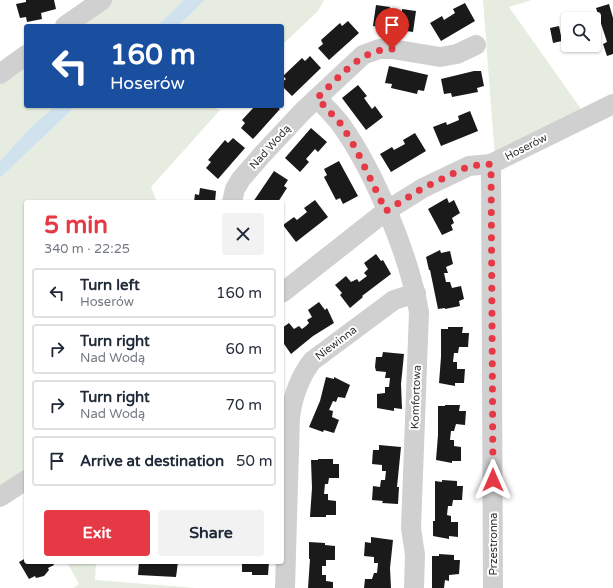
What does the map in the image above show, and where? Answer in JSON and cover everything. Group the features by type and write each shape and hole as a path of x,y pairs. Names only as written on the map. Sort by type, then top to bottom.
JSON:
{"street":[{"path":"66,24 77,7 102,0"},
{"name":"Nad Wodą","path":"232,200 235,189 241,179 317,98 363,56 374,51 392,49 440,57 456,54 476,45"},
{"path":"0,74 24,56"},
{"path":"317,98 341,124 356,149 386,211"},
{"name":"Hoserów","path":"284,291 386,211 423,188 469,166 491,164 613,104"},
{"name":"Przestronna","path":"491,164 493,588"},
{"name":"Komfortowa","path":"386,211 407,263 416,293 419,312 411,528 415,555 414,588"},
{"name":"Niewinna","path":"285,588 290,417 292,397 300,380 312,361 394,300 416,293"},
{"path":"0,497 24,481"}],"shaded area":[{"path":"112,0 184,0 159,24 80,24"},
{"path":"205,0 324,0 318,11 284,43 284,24 180,24"},
{"path":"483,0 532,0 509,7 581,109 495,158"},
{"path":"24,66 24,108 53,108 30,128 0,161 0,84"},
{"path":"74,108 215,108 220,110 151,187 156,200 24,200 24,474 0,489 0,178"},
{"path":"68,564 96,564 95,580 196,588 74,588 79,584"}],"water":[{"path":"184,0 205,0 180,24 159,24"},
{"path":"53,108 74,108 0,178 0,161 30,128"}],"building":[{"path":"26,0 54,0 56,9 41,13 42,19 27,22 26,17 20,18 16,4 26,2"},
{"path":"465,3 475,21 441,41 430,23 442,16 444,20 455,13 453,9"},
{"path":"609,4 613,18 613,54 607,56 603,44 607,42 601,23 601,12 597,12 596,8"},
{"path":"376,5 390,7 389,11 402,13 402,9 416,11 413,32 373,26"},
{"path":"348,21 359,33 329,60 318,48 323,44 321,40 340,23 342,26"},
{"path":"559,26 561,41 553,43 550,28"},
{"path":"310,56 321,68 292,96 284,88 284,80 286,79 284,75 302,58 305,61"},
{"path":"389,66 428,75 424,91 418,90 417,94 391,88 392,84 385,83"},
{"path":"474,71 481,71 484,86 477,88 478,92 452,97 451,93 444,94 441,79"},
{"path":"358,85 367,96 364,98 372,109 375,106 383,117 366,130 342,98"},
{"path":"253,108 280,109 253,139 241,128 245,123 242,120"},
{"path":"470,111 478,131 441,146 433,127 446,122 447,125 459,120 458,116"},
{"path":"311,128 327,142 318,152 315,149 306,159 309,162 300,172 285,158"},
{"path":"415,133 426,151 391,172 380,154 392,147 394,150 405,144 403,140"},
{"path":"233,138 245,148 218,179 206,168 211,162 208,160 225,140 228,143"},
{"path":"339,161 358,196 343,204 340,198 336,200 324,177 327,175 324,169"},
{"path":"274,171 288,180 284,186 287,188 279,200 254,200"},
{"path":"200,188 216,191 215,200 194,200 195,194 199,195"},
{"path":"447,198 449,203 454,200 460,213 452,218 454,223 451,225 453,230 442,235 428,209"},
{"path":"315,200 328,217 296,242 284,224 294,217 297,220 307,212 304,208"},
{"path":"440,250 441,253 450,251 453,264 446,267 448,273 444,273 446,282 450,282 452,288 461,286 464,299 459,301 460,306 438,309 426,257"},
{"path":"376,254 381,261 383,260 391,274 362,296 363,297 350,308 340,295 342,293 335,285 346,276 351,282 357,279 359,282 367,276 364,273 368,269 364,263"},
{"path":"319,302 325,310 327,308 334,323 313,336 291,354 284,344 284,327 289,323 294,329 299,326 302,329 309,323 307,320 312,317 308,310"},
{"path":"448,327 463,327 462,333 469,333 468,347 459,347 458,353 454,353 453,362 457,362 457,369 465,369 464,383 455,383 455,386 439,383 441,329 448,329"},
{"path":"383,352 404,354 401,384 402,409 394,408 394,411 377,408 377,394 385,393 385,387 389,387 390,378 385,378 386,372 376,371 376,357 382,357"},
{"path":"326,377 334,379 334,377 350,385 345,398 338,397 336,402 333,401 329,410 333,411 332,417 339,420 334,433 324,430 323,432 309,427 320,401"},
{"path":"460,405 459,411 466,411 465,425 456,424 454,431 451,431 450,440 454,440 454,446 461,447 461,461 452,461 452,463 436,460 438,406"},
{"path":"379,445 401,447 397,487 399,487 398,504 382,503 383,501 372,500 373,486 380,487 381,480 385,480 386,471 382,471 382,465 372,464 373,450 379,450"},
{"path":"333,459 333,464 339,464 339,478 329,478 328,484 325,484 324,494 328,494 328,500 336,501 336,515 326,515 326,517 310,517 312,488 311,460"},
{"path":"442,480 457,481 457,486 463,486 462,500 453,500 452,506 448,506 447,515 451,516 451,522 458,522 458,537 449,536 449,539 433,536 433,521 435,521 435,481 442,482"},
{"path":"371,537 393,540 390,568 391,588 364,588 365,579 372,579 374,573 377,573 378,563 374,563 374,557 364,556 365,542 371,543"},
{"path":"309,542 325,543 325,545 335,546 335,560 326,560 326,566 322,566 322,575 326,575 326,581 333,582 333,588 308,588 310,559"},
{"path":"439,554 454,555 454,560 460,560 459,574 449,575 449,581 445,580 444,588 432,588 432,556 439,556"},
{"path":"24,559 24,564 54,565 48,568 49,570 44,576 36,578 35,576 29,579 19,562"},
{"path":"139,564 178,564 176,577 138,575"},
{"path":"242,564 269,564 268,575 252,575 252,572 242,572"}],"route":[{"path":"392,49 374,51 363,56 317,98 341,124 356,149 386,211 423,188 469,166 491,164 493,480"}]}
